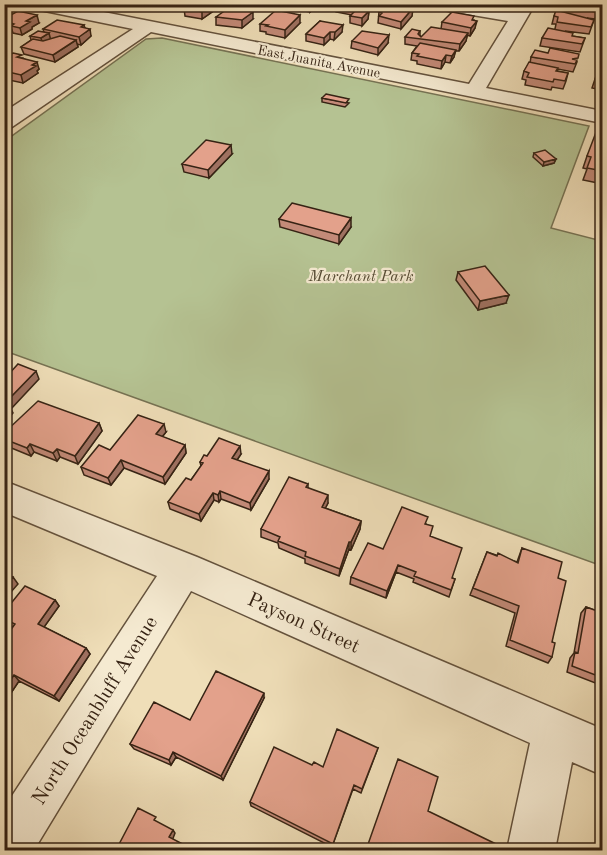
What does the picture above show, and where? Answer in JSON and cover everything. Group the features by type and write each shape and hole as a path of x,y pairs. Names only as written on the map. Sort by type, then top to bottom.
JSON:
{"street":[{"name":"East Juanita Avenue","path":"35,4 147,27 339,75 474,92 603,117"},
{"path":"437,4 523,11 474,92"},
{"path":"4,122 147,27"},
{"path":"527,124 548,118 553,108"},
{"name":"Payson Street","path":"4,496 183,569 603,752"},
{"name":"North Oceanbluff Avenue","path":"6,850 183,569"},
{"path":"531,850 555,731"}],"green space":[{"name":"Marchant Park","path":"162,38 589,126 551,228 602,241 602,566 5,351 5,141 146,39"}],"building":[{"path":"190,4 212,4 202,12 184,8"},
{"path":"336,4 363,4 359,9"},
{"path":"386,4 413,8 401,22 379,16 382,13 379,12"},
{"path":"560,4 600,5 597,12 559,7"},
{"path":"230,7 253,12 242,20 216,17"},
{"path":"357,9 369,11 362,18 350,16"},
{"path":"276,10 300,15 285,30 260,24"},
{"path":"556,10 594,20 591,27 557,22 558,17 554,16"},
{"path":"18,11 37,15 26,21 30,22 20,28 4,21 4,14 11,15"},
{"path":"452,12 474,16 472,20 477,21 471,28 442,22"},
{"path":"57,20 84,25 81,27 90,29 79,37 43,29"},
{"path":"320,21 343,25 324,38 306,34"},
{"path":"431,27 468,33 460,44 405,37 412,29 420,31 418,34 421,37"},
{"path":"548,28 585,38 582,44 542,38"},
{"path":"38,31 49,33 41,38 30,36"},
{"path":"362,31 389,35 378,48 352,41"},
{"path":"60,36 76,40 53,55 21,47 33,39 43,41"},
{"path":"420,43 456,50 452,56 446,55 442,61 412,53"},
{"path":"550,48 579,54 578,58 572,59 577,60 575,64 531,57 535,50 548,53"},
{"path":"13,53 22,55 17,57 37,62 32,65 36,66 21,75 4,71 4,58"},
{"path":"529,62 558,68 556,71 568,73 565,81 554,79 553,82 527,77 529,73 524,71"},
{"path":"597,73 603,74 603,82 595,80"},
{"path":"326,94 349,99 346,103 322,98"},
{"path":"598,127 603,128 603,171 587,168 591,157 587,156"},
{"path":"206,140 231,145 208,170 182,164"},
{"path":"545,150 556,159 544,162 534,153"},
{"path":"292,203 351,218 339,235 279,219"},
{"path":"485,266 509,295 480,301 458,272"},
{"path":"18,364 36,371 5,403 9,405 4,411 4,374 8,375"},
{"path":"38,401 99,423 75,456 57,449 53,453 30,444 27,448 4,439 4,433"},
{"path":"138,415 164,424 156,434 185,445 163,477 121,460 108,478 81,467 99,445 110,450"},
{"path":"219,438 240,446 232,458 269,471 250,503 220,491 218,495 213,493 199,514 168,502 186,478 191,480 203,463 200,462 204,455 207,456"},
{"path":"289,477 308,484 306,487 328,495 322,507 361,521 349,542 340,569 305,556 306,552 278,541 280,537 261,529"},
{"path":"402,507 428,517 425,524 433,526 430,536 462,548 452,578 455,579 451,590 414,576 416,572 398,565 387,591 351,577 368,543 383,549"},
{"path":"522,548 562,562 558,578 566,581 552,642 555,643 552,657 510,640 519,606 473,588 487,552 497,556 498,553 518,563"},
{"path":"4,573 13,577 4,587"},
{"path":"25,586 55,600 38,624 86,648 54,696 14,675 4,687 4,639 15,624 4,619 4,612"},
{"path":"586,607 603,613 603,678 572,666 575,652 578,653"},
{"path":"216,671 264,693 221,776 173,752 169,760 130,744 154,702 190,720"},
{"path":"337,729 378,748 362,789 354,785 333,844 250,802 274,747 312,765 314,762 323,767"},
{"path":"398,759 438,777 428,811 496,844 494,850 366,850"},
{"path":"138,808 156,817 154,820 173,830 169,837 194,850 116,850"}]}
